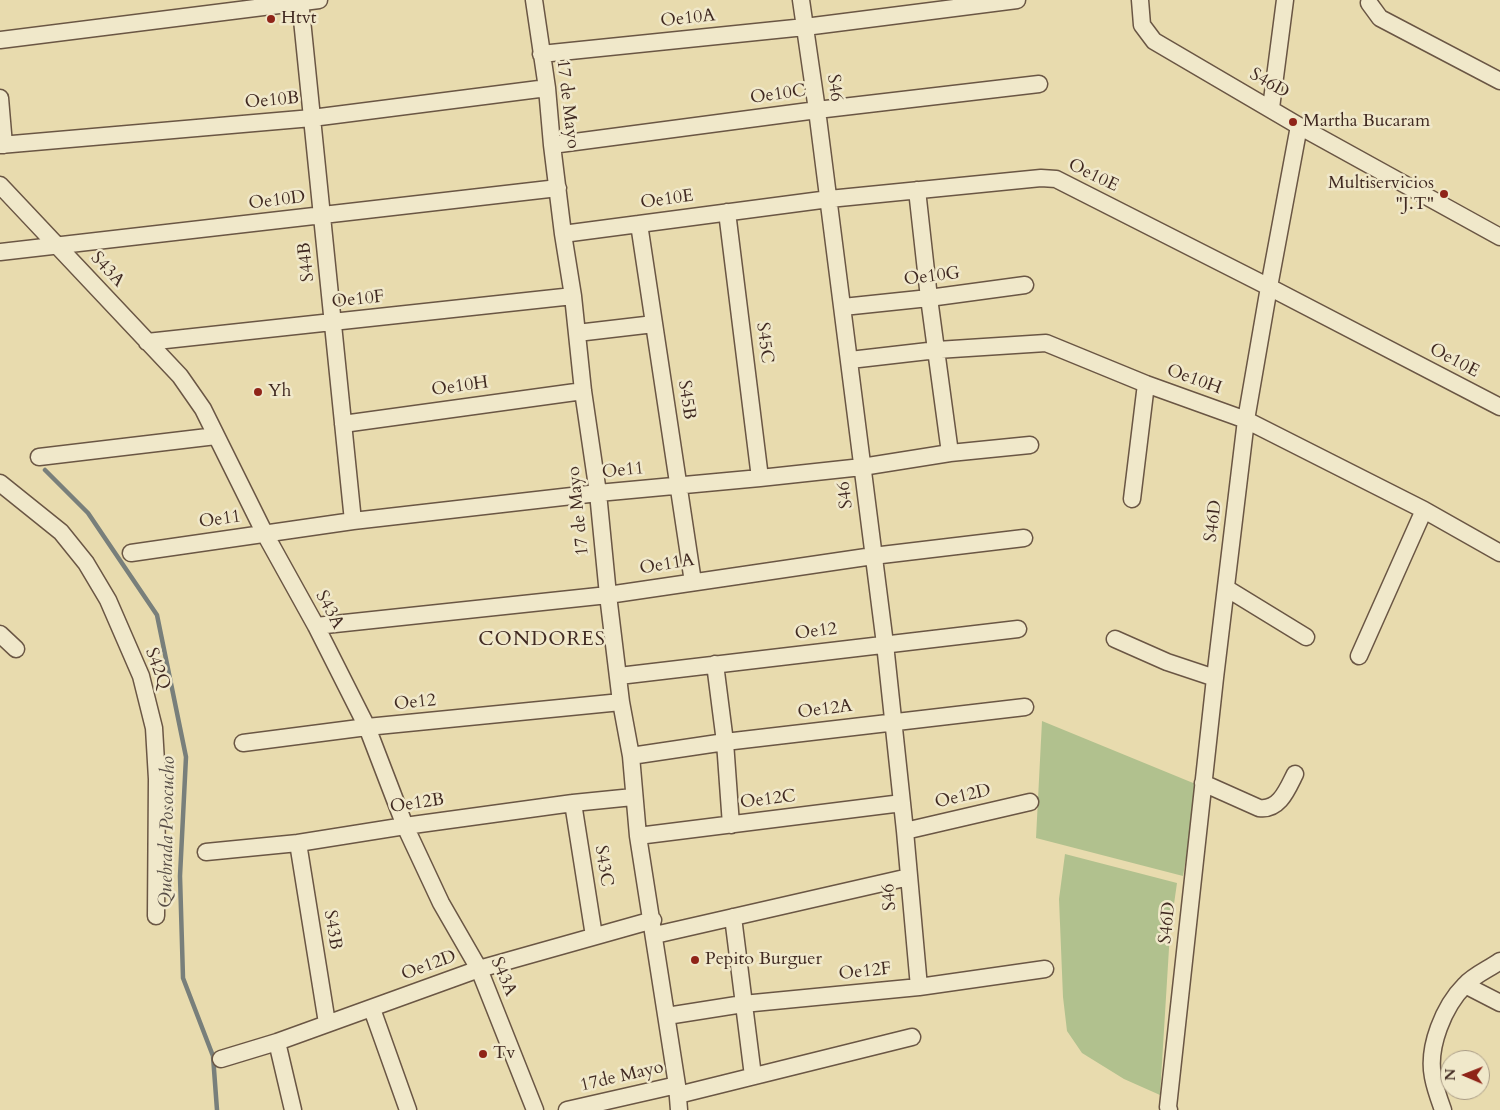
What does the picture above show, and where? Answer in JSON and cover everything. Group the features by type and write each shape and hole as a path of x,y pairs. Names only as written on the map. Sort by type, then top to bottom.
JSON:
{"street":[{"path":"0,40 319,0"},
{"name":"17 de Mayo","path":"534,0 547,88 552,145 573,296 583,390 598,493 621,702 631,756 633,797 638,836 667,1016"},
{"name":"S46","path":"801,0 829,199 885,644 905,831 918,986"},
{"name":"Oe10A","path":"541,54 805,27 1017,0"},
{"name":"S46D","path":"1140,0 1142,25 1154,41 1299,126 1246,420 1203,783 1168,1110"},
{"path":"1271,108 1285,0"},
{"name":"S44B","path":"300,1 353,521"},
{"path":"1369,3 1380,18 1500,81"},
{"name":"Oe10C","path":"552,145 817,110 1040,84"},
{"name":"Oe10B","path":"2,145 312,118 547,88"},
{"path":"0,98 2,145"},
{"path":"1299,126 1500,238"},
{"name":"Oe10E","path":"563,234 829,199 1041,178 1056,179 1500,407"},
{"name":"S43A","path":"0,185 180,376 203,409 265,534 316,626 367,727 405,826 441,903 479,969 535,1110"},
{"name":"Oe10D","path":"0,252 558,188"},
{"path":"917,190 929,298 950,453"},
{"name":"S45C","path":"727,212 760,478"},
{"name":"S45B","path":"640,224 693,582"},
{"name":"Oe10G","path":"843,307 1025,285"},
{"name":"Oe10F","path":"147,342 573,296"},
{"path":"577,333 654,324"},
{"name":"Oe10H","path":"850,360 937,350 1046,343 1146,384 1246,420 1424,510 1500,552"},
{"path":"1132,499 1146,384"},
{"name":"Oe10H","path":"342,424 583,390"},
{"path":"39,457 216,436"},
{"name":"Oe11","path":"131,553 353,521 598,493 760,478 950,453 1030,445"},
{"name":"S42Q","path":"0,483 61,532 86,563 108,600 141,676 154,728 157,779 156,916"},
{"path":"1359,656 1424,510"},
{"name":"Oe11A","path":"316,626 608,595 873,556 1024,538"},
{"path":"1226,588 1306,637"},
{"name":"Oe12","path":"619,676 1018,629"},
{"path":"0,634 16,649"},
{"path":"1115,639 1167,662 1215,678"},
{"path":"715,664 725,742 731,824"},
{"name":"Oe12","path":"243,743 367,727 621,702"},
{"name":"Oe12A","path":"631,756 725,742 1025,707"},
{"path":"1203,783 1265,809 1275,805 1282,798 1295,774"},
{"name":"Oe12B","path":"206,852 298,843 405,826 573,803 633,797"},
{"name":"Oe12C","path":"638,836 902,802"},
{"name":"Oe12D","path":"905,831 1030,802"},
{"name":"S43C","path":"573,803 594,936"},
{"name":"S43B","path":"298,843 327,1023"},
{"name":"Oe12D","path":"221,1059 372,1009 479,969 594,936 733,917 909,877"},
{"path":"733,917 753,1076"},
{"path":"1443,1110 1432,1076 1433,1046 1447,1011 1465,984 1500,961"},
{"name":"Oe12F","path":"667,1016 743,1004 918,986 1045,969"},
{"path":"1465,984 1500,1003"},
{"path":"372,1009 408,1110"},
{"name":"17de Mayo","path":"567,1110 678,1097 667,1016"},
{"path":"678,1097 753,1076 912,1037"},
{"path":"277,1042 293,1110"}],"green space":[{"path":"1042,721 1198,785 1183,876 1036,838"},
{"path":"1065,854 1177,883 1170,932 1160,1095 1124,1079 1082,1053 1067,1031 1063,997 1059,899"}],"waterway":[{"name":"Quebrada Posocucho","path":"45,470 88,513 157,615 186,757 180,876 183,978 213,1056 217,1110"}],"place":[{"name":"Htvt","path":"271,19"},
{"name":"Martha Bucaram","path":"1293,122"},
{"name":"Multiservicios \"J.T\"","path":"1444,194"},
{"name":"Yh","path":"258,392"},
{"name":"Pepito Burguer","path":"695,960"},
{"name":"Tv","path":"483,1054"}],"district":[{"name":"CONDORES","path":"542,640"}]}
